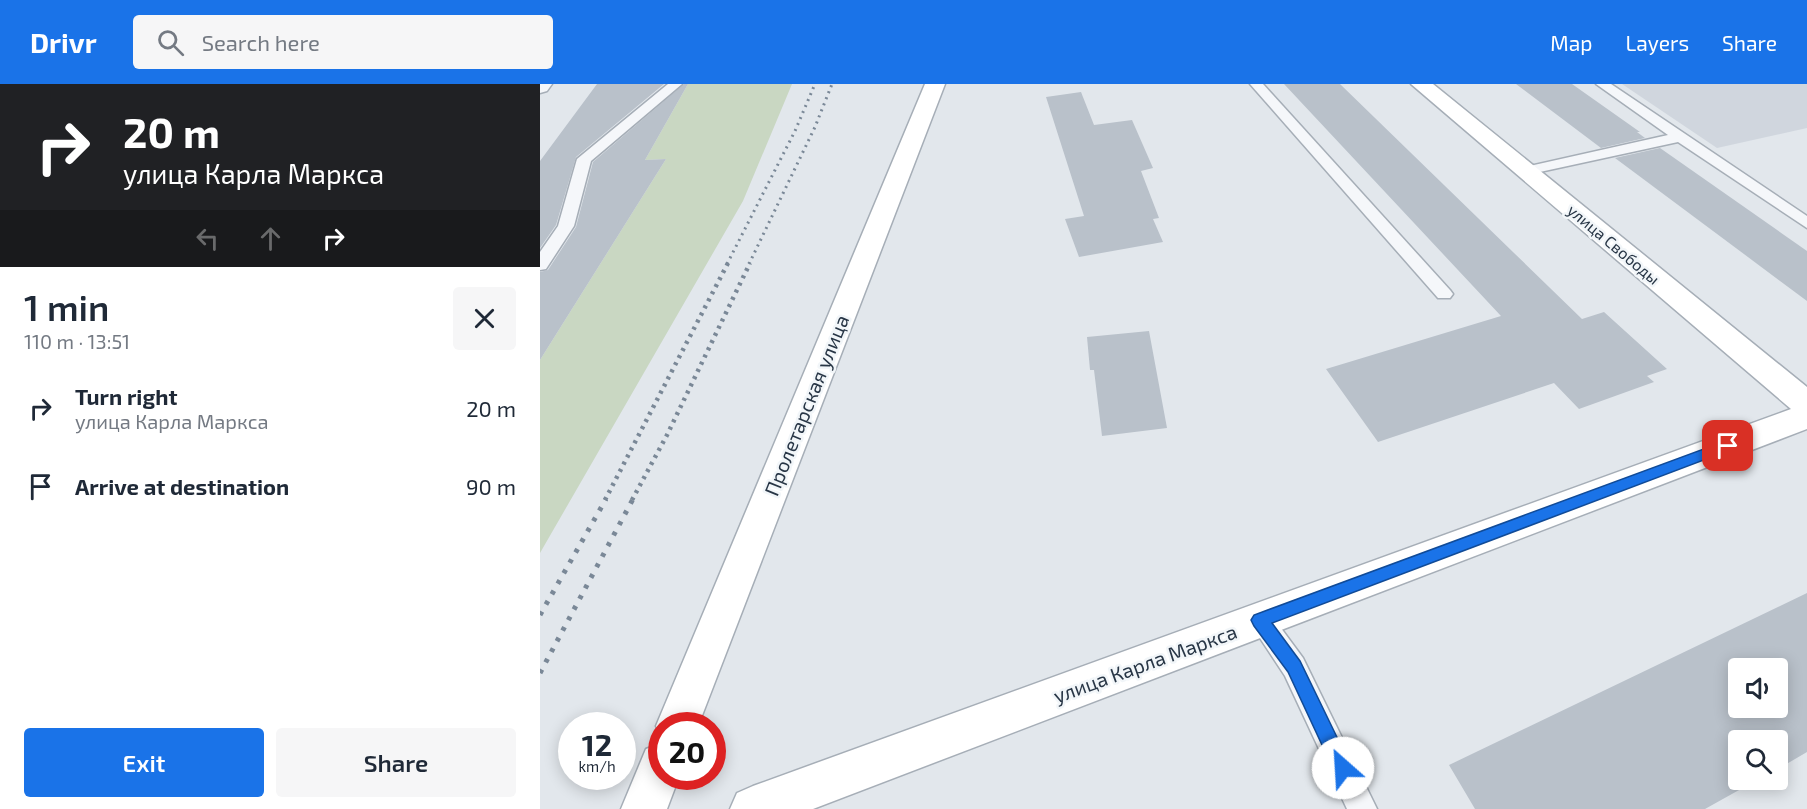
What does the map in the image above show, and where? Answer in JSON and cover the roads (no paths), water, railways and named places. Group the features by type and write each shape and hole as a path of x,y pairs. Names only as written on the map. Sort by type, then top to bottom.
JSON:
{"street":[{"name":"Пролетарская улица","path":"683,712 935,84"},
{"name":"улица Свободы","path":"1421,84 1807,405"},
{"name":"улица Карла Маркса","path":"753,809 1807,416"},
{"path":"644,809 652,790"}],"lane":[{"path":"540,265 566,226 584,159 676,84"},
{"path":"1256,84 1444,294"},
{"path":"1602,84 1807,223"},
{"path":"1526,171 1680,137"},
{"path":"1260,620 1294,667 1362,809"}],"railway":[{"path":"727,264 795,131 815,84"},
{"path":"749,264 815,127 832,84"},
{"path":"605,500 728,263"},
{"path":"632,500 667,435 750,263"},
{"path":"540,615 606,499"},
{"path":"540,673 633,499"}]}
